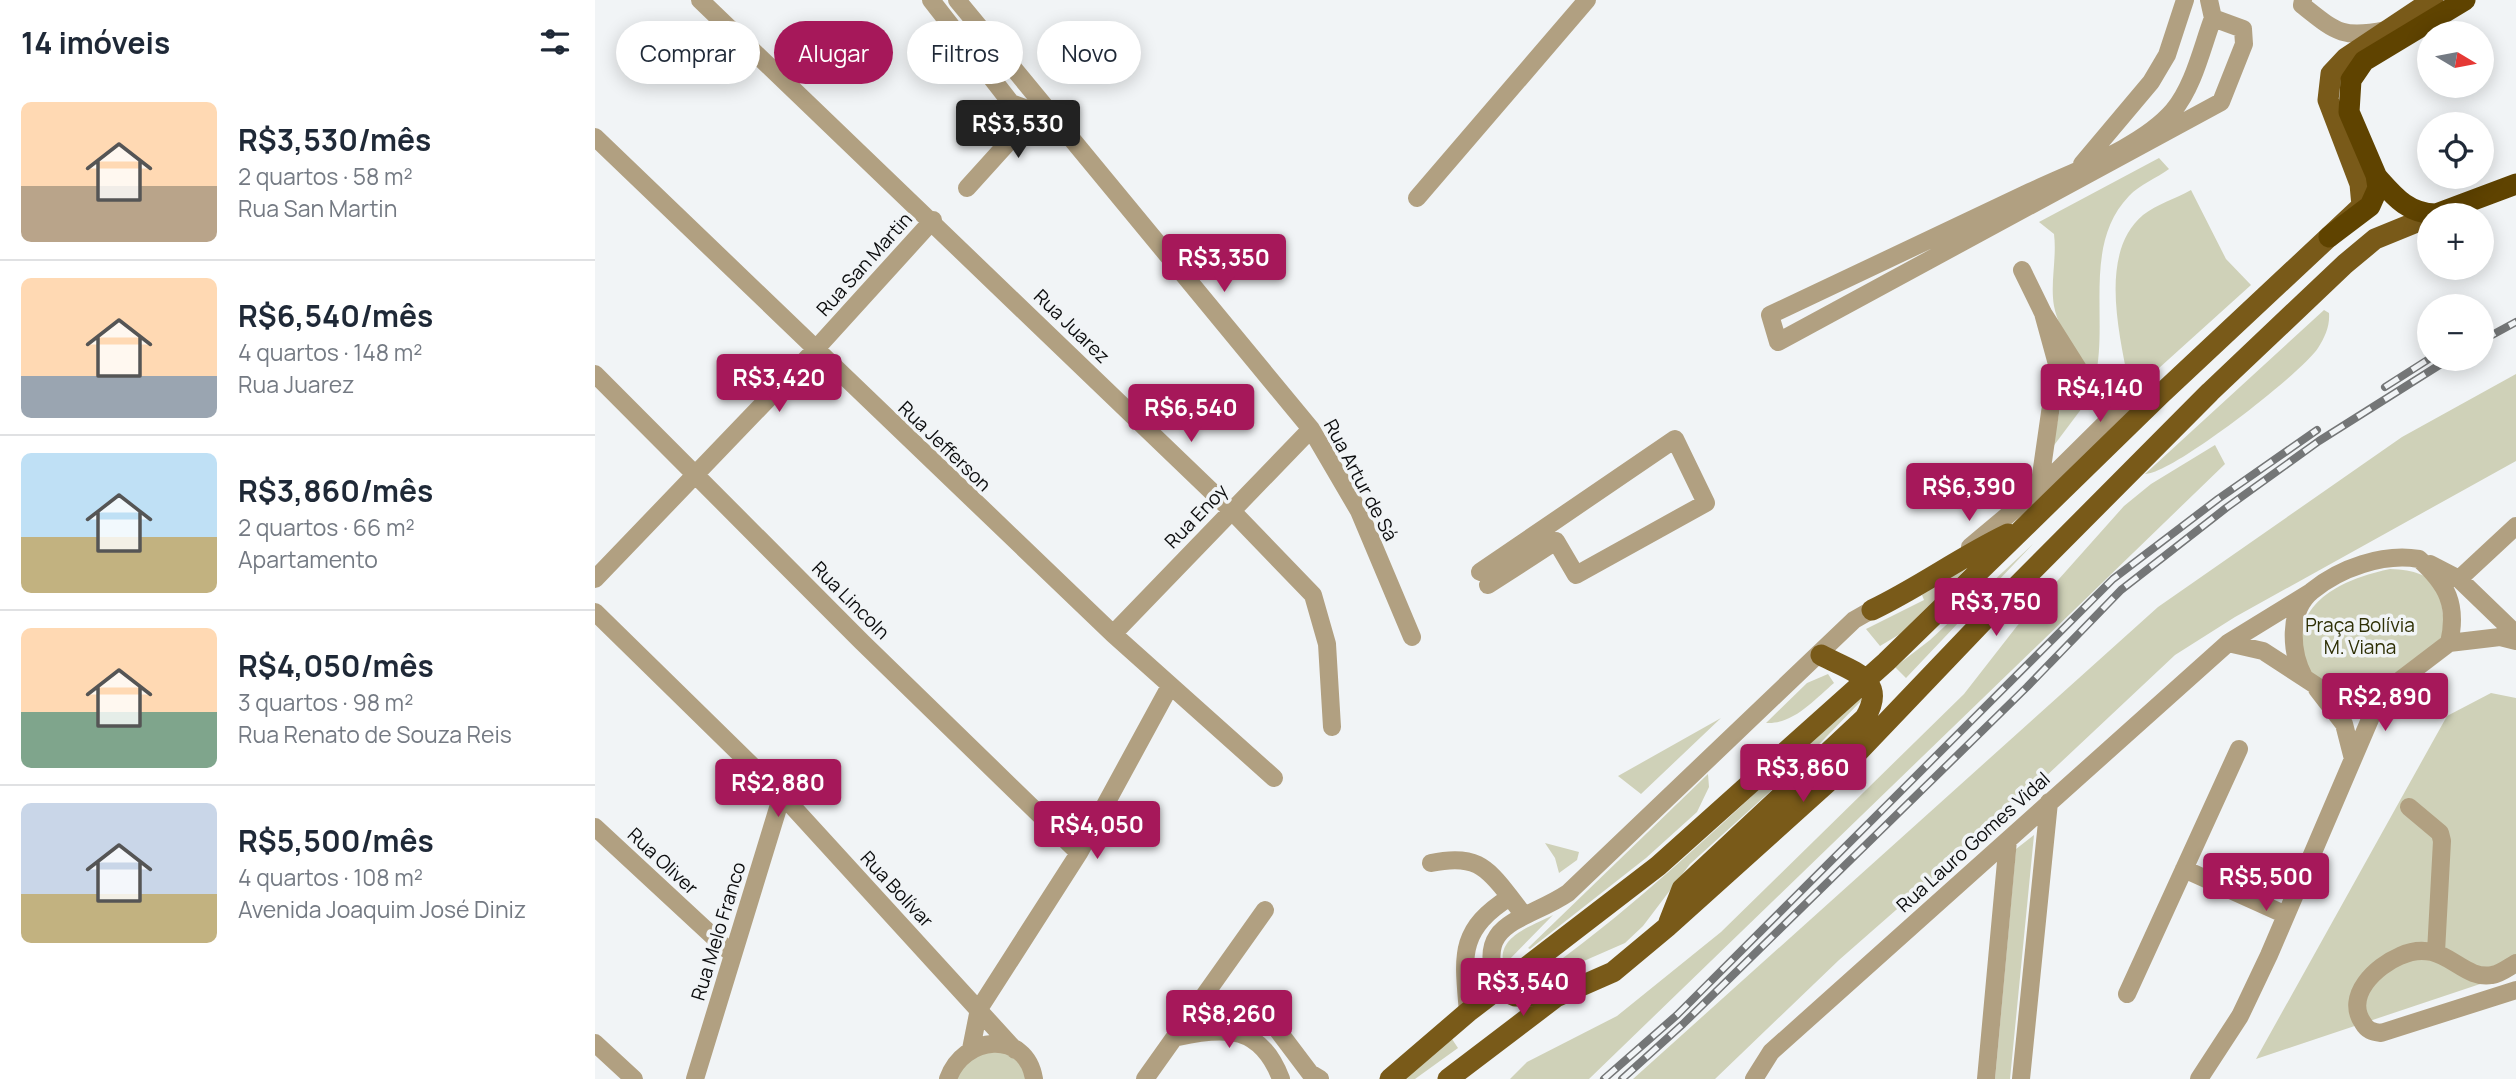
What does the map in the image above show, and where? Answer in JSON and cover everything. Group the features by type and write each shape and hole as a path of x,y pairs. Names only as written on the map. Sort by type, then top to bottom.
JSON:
{"highway":[{"path":"2329,237 2370,206 2378,188 2371,178 2349,112 2351,80 2364,61 2465,0"},
{"path":"2371,178 2405,206 2417,212"},
{"path":"2465,203 2516,184"}],"main road":[{"path":"2371,178 2328,100 2331,74 2346,58 2433,0"},
{"path":"1448,1079 1556,997 1613,972 1667,927 1837,774 2181,421 2345,264 2375,239 2417,222"},
{"path":"1390,1079 1468,1012 1658,866 1866,678 2160,395 2329,237"},
{"path":"1872,610 1918,588 1973,551 2025,526"},
{"path":"1667,927 1682,888 1865,718 1873,704 1874,695 1866,678 1821,655"},
{"path":"1499,989 1515,996 1556,997"}],"street":[{"name":"Rua Juarez","path":"700,0 933,220 1231,510 1313,595 1327,643 1332,727"},
{"path":"931,0 1011,103 1027,109 1041,106"},
{"name":"Rua Artur de Sá","path":"957,0 1041,106 1311,429 1359,511 1412,637"},
{"path":"1417,198 1587,0"},
{"path":"2077,170 2151,82 2167,55 2185,0"},
{"path":"2303,0 2302,5 2329,26 2354,36 2389,29"},
{"path":"2211,9 2242,29 2244,44 2221,102 1778,342 1770,315 2137,139 2173,111 2184,96 2211,9"},
{"path":"967,188 1041,106"},
{"name":"Rua Jefferson","path":"595,137 814,351 1113,634 1274,778"},
{"name":"Rua San Martin","path":"595,579 814,351 933,220"},
{"path":"2022,270 2043,313 2089,386 2130,399 2160,395"},
{"path":"2039,489 2057,364 2043,313"},
{"name":"Rua Lincoln","path":"595,374 696,472 862,642 1079,853"},
{"path":"1499,989 1490,966 1490,951 1497,935 1523,914 1567,893 1821,655 1854,620 1970,547 2039,489 2130,399"},
{"name":"Rua Enoy","path":"1113,634 1311,429"},
{"path":"1675,439 1706,503 1576,575 1556,541 1484,578 1675,439"},
{"path":"2459,579 2516,526"},
{"path":"2353,759 2349,735 2344,724 2295,660 2293,631 2311,592 2363,564 2381,559 2419,559 2459,579 2515,634"},
{"path":"2419,559 2433,571 2451,598 2453,620 2449,643"},
{"name":"Rua Lauro Gomes Vidal","path":"1753,1079 1771,1052 2228,643 2311,592"},
{"name":"Rua Bolívar","path":"595,612 782,795 1027,1060 1035,1077"},
{"path":"2228,643 2263,651 2332,696 2352,699 2386,691 2449,643 2515,634"},
{"path":"971,1049 979,1009 1079,853 1170,686"},
{"path":"2199,1079 2240,1016 2353,759 2386,691"},
{"path":"2127,994 2239,749"},
{"name":"Rua Melo Franco","path":"695,1079 782,795"},
{"path":"2021,1079 2049,802"},
{"path":"2409,807 2440,833 2442,841 2436,952"},
{"name":"Rua Oliver","path":"595,827 733,954"},
{"path":"1986,1079 2008,840"},
{"path":"1431,863 1455,858 1475,863 1494,877 1523,914"},
{"path":"2184,869 2286,915"},
{"path":"1468,1012 1465,956 1471,933 1485,913 1510,897"},
{"path":"1145,1079 1265,910"},
{"path":"2516,963 2491,975 2478,974 2436,952 2416,950 2399,956 2375,971 2360,991 2358,1016 2366,1028 2381,1033 2516,990"},
{"path":"1175,1038 1210,1007 1231,1003 1267,1016 1311,1073 1319,1079"},
{"path":"1175,1038 1210,1030 1234,1030 1254,1040 1274,1062 1281,1079"},
{"path":"595,1043 633,1079"},
{"path":"940,1079 951,1072 971,1049 987,1043 1001,1044 1015,1050"}],"green space":[{"path":"2159,158 2169,169 2129,196 2115,216 2106,237 2101,260 2099,356 2095,379 2065,335 2057,316 2053,297 2054,234 2039,222"},
{"path":"2191,190 2226,259 2251,285 2138,387 2128,380 2117,316 2117,271 2121,250 2129,231 2143,215"},
{"path":"2324,310 2329,313 2328,327 2323,340 2307,361 2263,399 2207,441 2159,470 2145,474"},
{"path":"2516,374 2516,461 2235,617 2175,655 2010,810 1839,960 1715,1079 1633,1079 2158,607 2402,437"},
{"path":"2067,375 2091,396 2052,448"},
{"path":"2215,445 2225,464 1589,1079 1510,1079 1527,1062 1617,1016 1721,932 1964,694 2017,626 2124,506 2151,484"},
{"path":"2033,544 1906,678 1895,667 1930,640"},
{"path":"1976,559 1900,634 1880,646 1866,629 1924,600 1922,595"},
{"name":"Praça Bolívia M. Viana","path":"2390,569 2420,574 2435,586 2442,606 2445,634 2410,666 2381,685 2350,693 2332,689 2308,671 2301,643 2304,623 2311,610 2333,590 2361,577"},
{"path":"1828,674 1834,683 1803,710 1785,720 1766,723 1807,683"},
{"path":"2491,693 2516,698 2516,972 2256,1059 2447,716"},
{"path":"1862,695 1861,701 1797,767 1690,864 1643,926 1625,943 1538,981 1534,979 1578,947 1662,878"},
{"path":"1721,718 1641,794 1618,776"},
{"path":"1708,774 1709,787 1697,812 1646,858 1528,948"},
{"path":"2034,835 2010,1079 1995,1079 2016,849"},
{"path":"1545,843 1579,852 1577,860 1559,873 1555,858"},
{"path":"1553,915 1504,966 1503,956 1505,947 1510,940 1526,928"},
{"path":"1452,1039 1458,1048 1415,1079 1400,1079"},
{"path":"992,1048 1016,1058 1028,1079 953,1079 958,1067"}],"railway":[{"path":"2494,334 2516,322"},
{"path":"2385,387 2417,367"},
{"path":"1622,1079 1683,1024 2027,687 2121,590 2226,508 2319,441 2430,371"},
{"path":"1604,1079 1677,1015 2113,579 2218,499 2317,430"}]}
